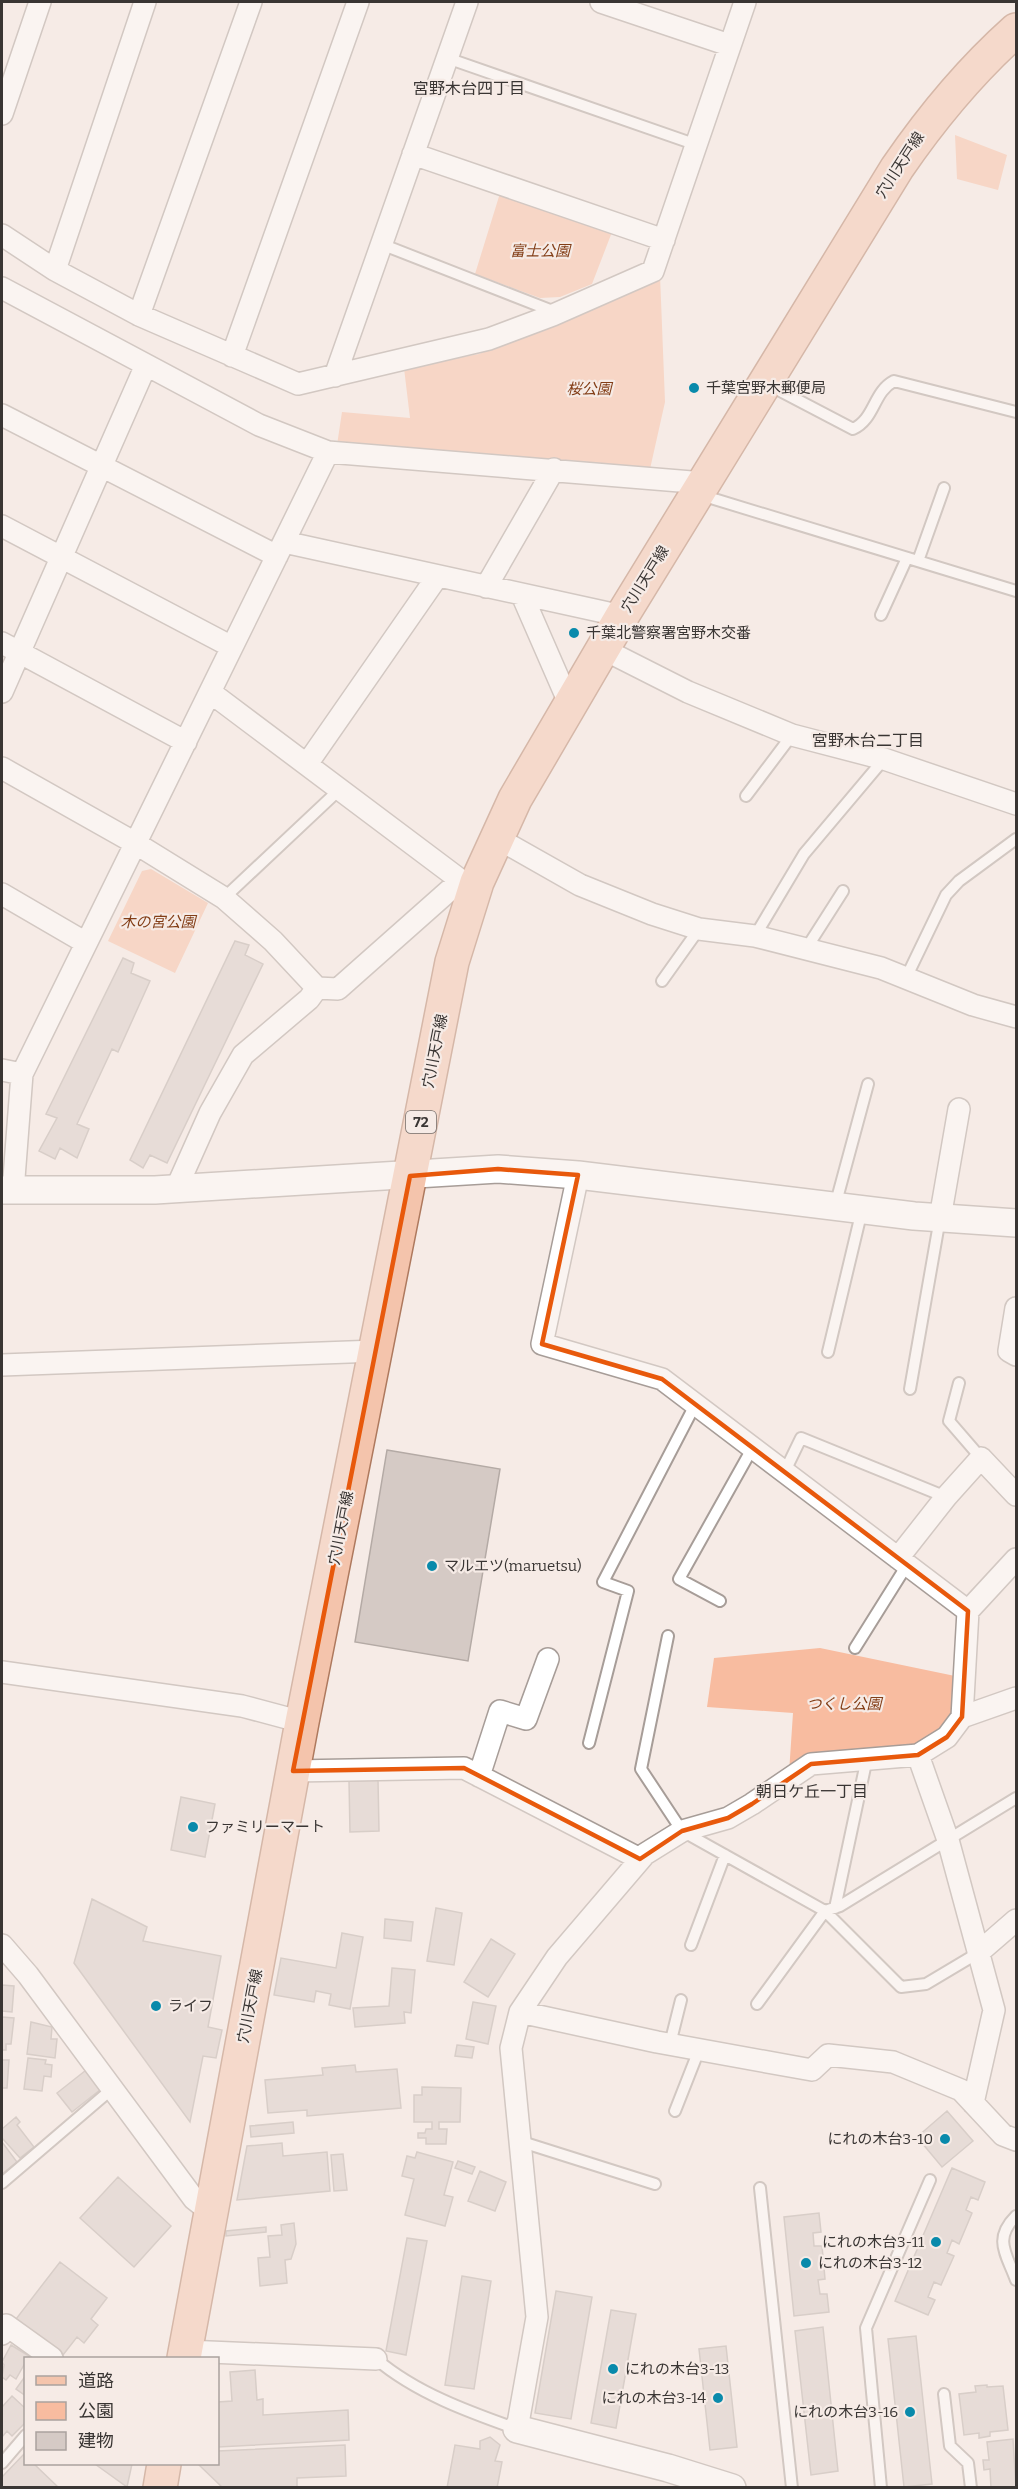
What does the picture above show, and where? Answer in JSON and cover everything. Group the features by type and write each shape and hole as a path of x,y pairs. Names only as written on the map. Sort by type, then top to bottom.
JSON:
{"main road":[{"name":"穴川天戸線","path":"185,2355 302,1722 468,885 497,838 515,799 622,616 897,168 930,119 988,55 1017,30"},
{"path":"160,2487 164,2465"}],"street":[{"path":"2,114 40,2"},
{"path":"55,270 145,2"},
{"path":"139,315 251,2"},
{"path":"232,356 358,2"},
{"path":"335,375 467,2"},
{"path":"601,2 729,45"},
{"path":"2,235 55,270 139,315 298,384 489,339 558,313 653,271 745,2"},
{"path":"413,154 664,240"},
{"path":"2,288 260,425 328,452 554,469 701,488"},
{"path":"2,692 10,648 59,557 146,365"},
{"path":"2,415 101,467 281,549 437,577 622,616"},
{"path":"328,452 86,943 12,1072 7,1190 176,1189 410,1176 498,1168 578,1175 940,1218 1017,1223"},
{"path":"486,588 554,469"},
{"path":"2,526 232,647"},
{"path":"307,764 437,577"},
{"path":"522,595 570,705"},
{"path":"10,648 186,742"},
{"path":"603,650 688,692 792,735 884,759 1017,804"},
{"path":"2,768 135,843 224,898 273,941 317,988 338,989 468,885 210,692"},
{"path":"497,838 580,885 652,914 699,929 755,936 881,968 973,1005 1017,1017"},
{"path":"2,894 86,943"},
{"path":"176,1189 210,1113 243,1055 309,999 317,988"},
{"path":"940,1218 959,1108"},
{"path":"578,1175 542,1344 662,1379 968,1611"},
{"path":"1017,1308 1010,1351 1017,1355"},
{"path":"2,1365 376,1351"},
{"path":"903,1561 946,1497 981,1458 1017,1495"},
{"path":"732,2487 518,2429 537,2316 522,2142 511,2048 520,2012 557,1957 640,1859 682,1831 728,1818 811,1764 867,1757 918,1755 947,1737 962,1717 968,1611 1017,1558"},
{"path":"479,1776 500,1711 526,1719 548,1659"},
{"path":"2,1672 242,1706 302,1722"},
{"path":"962,1717 1017,1698"},
{"path":"918,1755 948,1840 994,2010 973,2103"},
{"path":"293,1771 464,1768 640,1859"},
{"path":"978,1953 1017,1920"},
{"path":"4,1952 28,1975 194,2199 212,2213"},
{"path":"520,2012 699,2050 812,2070 828,2055 893,2062 961,2090 1003,2135 1017,2140"},
{"path":"2,2334 6,2325 51,2357"},
{"path":"185,2355 376,2359"}],"lane":[{"path":"447,58 697,145"},
{"path":"381,244 558,313"},
{"path":"764,383 854,429 864,424 883,387 894,381 1017,412"},
{"path":"701,488 913,560 1017,591"},
{"path":"881,615 913,560 944,488"},
{"path":"746,796 792,735"},
{"path":"755,936 804,854 884,759"},
{"path":"224,898 340,789"},
{"path":"906,978 946,895 959,881 1017,839"},
{"path":"806,949 843,891"},
{"path":"662,981 699,929"},
{"path":"828,1352 868,1084"},
{"path":"910,1389 940,1218"},
{"path":"959,1383 949,1421 981,1458"},
{"path":"589,1743 628,1590 603,1582 696,1403"},
{"path":"785,1471 801,1438 946,1497"},
{"path":"720,1601 679,1579 753,1447"},
{"path":"855,1648 903,1561"},
{"path":"668,1636 641,1769 682,1831 830,1909 901,1987 926,1984 978,1953"},
{"path":"830,1909 867,1757"},
{"path":"757,2004 830,1909 1017,1798"},
{"path":"691,1945 725,1855"},
{"path":"670,2044 681,2000"},
{"path":"675,2111 699,2050"},
{"path":"2,2183 112,2088"},
{"path":"522,2142 655,2184"},
{"path":"881,2487 866,2328 930,2180"},
{"path":"760,2188 792,2487"},
{"path":"1017,2216 1004,2230 1002,2238 1017,2280"},
{"path":"376,2359 401,2378 462,2408 518,2429"},
{"path":"944,2394 950,2446 968,2463 971,2487"},
{"path":"2,2463 24,2437"}],"highlighted area":[{"path":"498,1169 578,1175 542,1344 662,1379 968,1611 962,1717 947,1737 918,1755 811,1764 728,1818 682,1831 640,1859 464,1768 293,1771 410,1176"}],"green space":[{"path":"955,135 1007,155 998,190 957,179"},
{"name":"富士公園","path":"501,190 612,232 592,284 560,297 540,298 475,274"},
{"name":"桜公園","path":"660,275 665,402 650,469 337,445 342,412 410,418 404,368 479,354"},
{"name":"木の宮公園","path":"151,869 208,903 175,973 108,941 142,871"},
{"name":"つくし公園","path":"820,1648 955,1676 953,1717 938,1737 919,1747 789,1773 793,1713 707,1707 714,1658"}],"building":[{"path":"235,941 249,945 245,955 263,964 167,1163 150,1155 143,1168 130,1160"},
{"path":"123,958 134,963 131,973 150,981 118,1052 112,1049 77,1124 89,1129 77,1158 60,1148 55,1159 39,1151 57,1118 46,1114"},
{"path":"387,1450 500,1469 468,1661 355,1642"},
{"path":"378,1780 379,1831 350,1832 349,1781"},
{"name":"ファミリーマート","path":"181,1797 215,1804 205,1857 171,1850"},
{"path":"92,1899 147,1927 143,1941 221,1956 208,2027 222,2030 216,2058 203,2056 190,2122 74,1963"},
{"path":"436,1908 462,1913 454,1965 427,1961"},
{"path":"385,1919 413,1922 411,1941 384,1938"},
{"path":"342,1933 363,1937 350,2009 329,2005 331,1994 316,1991 314,2002 274,1995 281,1958 336,1968"},
{"path":"491,1939 515,1954 488,1997 464,1982"},
{"path":"392,1968 415,1970 411,2013 404,2012 405,2023 355,2027 353,2008 389,2006"},
{"path":"2,1985 14,1986 12,2012 2,2011"},
{"path":"473,2002 496,2006 488,2044 466,2039"},
{"path":"2,2017 14,2018 11,2044 6,2044 6,2050 2,2050"},
{"path":"31,2022 52,2027 51,2039 57,2039 55,2058 27,2054"},
{"path":"457,2045 474,2047 472,2058 455,2056"},
{"path":"28,2058 46,2060 45,2064 52,2065 51,2077 44,2076 42,2091 24,2089"},
{"path":"2,2060 9,2060 7,2088 2,2088"},
{"path":"355,2065 356,2072 397,2069 401,2108 307,2116 307,2110 268,2113 265,2080 323,2075 322,2068"},
{"path":"90,2067 105,2086 72,2112 57,2093"},
{"path":"422,2087 461,2088 460,2122 439,2122 439,2129 447,2129 446,2144 426,2144 426,2138 418,2138 418,2133 425,2133 426,2129 432,2129 432,2122 414,2122 414,2095 422,2095"},
{"name":"にれの木台3-10","path":"947,2111 973,2141 942,2167 917,2137"},
{"path":"16,2117 20,2122 17,2125 34,2147 20,2158 2,2138 2,2129"},
{"path":"293,2122 294,2133 251,2137 250,2126"},
{"path":"2,2142 17,2162 2,2174"},
{"path":"282,2143 283,2156 327,2152 330,2191 237,2200 247,2146"},
{"path":"417,2152 453,2162 444,2195 453,2197 445,2226 405,2215 414,2179 402,2176 407,2156 415,2158"},
{"path":"343,2154 347,2190 334,2191 331,2155"},
{"path":"458,2161 475,2167 472,2174 455,2168"},
{"name":"にれの木台3-11","path":"952,2168 985,2182 978,2200 971,2197 966,2210 972,2213 959,2244 952,2240 947,2253 954,2256 941,2285 934,2282 928,2297 935,2300 928,2315 895,2301"},
{"path":"480,2171 506,2182 495,2211 468,2201"},
{"path":"118,2177 171,2226 134,2267 80,2218"},
{"name":"にれの木台3-12","path":"819,2213 821,2232 813,2233 814,2246 822,2246 825,2279 818,2280 820,2294 827,2294 829,2312 794,2316 784,2217"},
{"path":"294,2223 296,2244 291,2259 285,2260 287,2283 260,2286 258,2258 270,2257 268,2236 282,2235 281,2225"},
{"path":"266,2227 266,2232 226,2236 226,2231"},
{"path":"407,2238 427,2241 406,2355 386,2351"},
{"path":"60,2262 107,2298 91,2319 98,2325 84,2343 77,2337 63,2355 16,2319"},
{"path":"462,2276 491,2281 474,2389 445,2385"},
{"path":"556,2291 592,2297 571,2419 535,2413"},
{"name":"にれの木台3-13","path":"611,2310 636,2314 616,2428 591,2423"},
{"path":"823,2327 838,2471 811,2475 795,2331"},
{"name":"にれの木台3-16","path":"916,2336 932,2484 904,2487 888,2339"},
{"path":"11,2345 29,2356 24,2357 24,2365 16,2379 10,2375 6,2380 2,2377 4,2365 2,2362"},
{"name":"にれの木台3-14","path":"726,2346 737,2447 710,2450 699,2349"},
{"path":"255,2370 257,2400 263,2399 263,2415 348,2410 349,2440 219,2447 219,2402 232,2401 230,2372"},
{"path":"24,2378 24,2395 16,2389"},
{"path":"987,2385 987,2387 1003,2386 1008,2430 990,2432 990,2436 979,2438 979,2433 964,2435 959,2394 976,2392 975,2386"},
{"path":"12,2396 24,2407 24,2424 12,2436 7,2431 2,2437 2,2407"},
{"path":"490,2437 500,2445 495,2461 502,2462 497,2488 447,2488 455,2445 480,2449 480,2441"},
{"path":"1013,2439 1016,2488 991,2488 990,2469 984,2470 983,2460 989,2460 987,2442"},
{"path":"345,2445 346,2476 297,2478 297,2488 223,2488 199,2465 219,2465 219,2451"},
{"path":"24,2454 24,2465 35,2465 59,2488 2,2488 2,2477"},
{"path":"96,2465 132,2465 127,2487"}],"place":[{"name":"千葉宮野木郵便局","path":"694,388"},
{"name":"千葉北警察署宮野木交番","path":"574,633"},
{"name":"マルエツ(maruetsu)","path":"432,1566"},
{"name":"ファミリーマート","path":"193,1827"},
{"name":"ライフ","path":"156,2006"},
{"name":"にれの木台3-10","path":"945,2139"},
{"name":"にれの木台3-11","path":"936,2242"},
{"name":"にれの木台3-12","path":"806,2263"},
{"name":"にれの木台3-13","path":"613,2369"},
{"name":"にれの木台3-14","path":"718,2398"},
{"name":"にれの木台3-16","path":"910,2412"}],"district":[{"name":"宮野木台四丁目","path":"469,88"},
{"name":"宮野木台二丁目","path":"868,740"},
{"name":"朝日ケ丘一丁目","path":"812,1791"}]}
